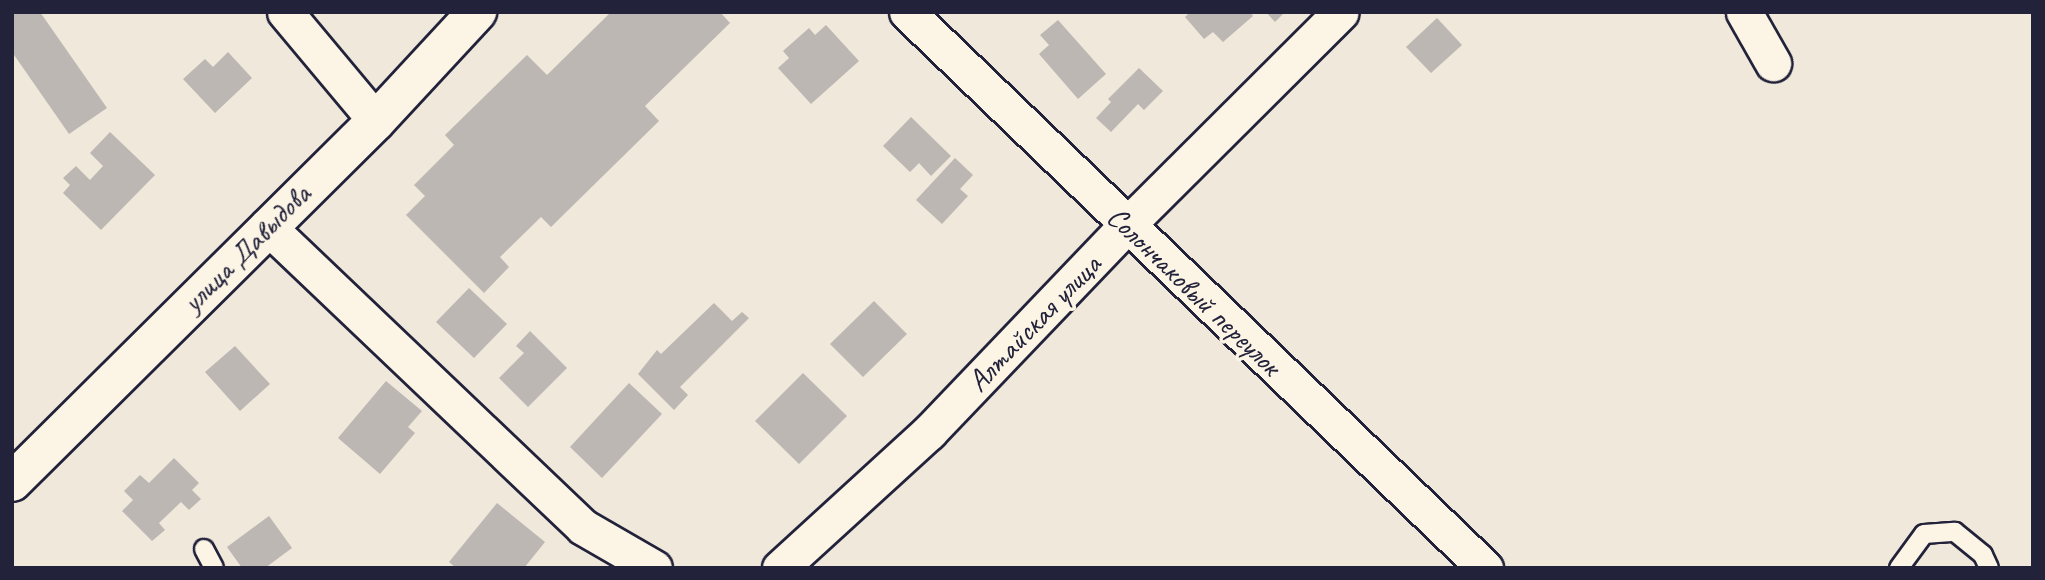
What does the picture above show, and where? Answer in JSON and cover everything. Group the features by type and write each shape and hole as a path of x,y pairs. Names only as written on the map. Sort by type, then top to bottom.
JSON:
{"main road":[{"name":"улица Давыдова","path":"12,482 267,226 376,121 477,12"}],"street":[{"path":"285,12 376,121"},
{"name":"Солончаковый переулок","path":"907,12 1126,226 1485,568"},
{"name":"Алтайская улица","path":"779,568 929,432 1126,226 1341,12"},
{"path":"1744,12 1773,63"},
{"path":"267,226 583,527 654,568"}],"lane":[{"path":"1899,568 1924,534 1955,532 1983,555 1989,568"},
{"path":"204,549 214,568"}],"building":[{"path":"12,12 40,12 107,108 69,134 12,52"},
{"path":"611,12 720,12 730,23 645,106 659,121 551,227 541,217 500,257 509,267 484,293 406,215 425,196 414,185 454,145 445,135 527,55 547,75"},
{"path":"1190,12 1250,12 1253,16 1223,42 1213,32 1204,39 1185,17"},
{"path":"1266,12 1285,12 1275,22"},
{"path":"1437,18 1462,45 1431,73 1406,47"},
{"path":"1058,20 1106,74 1078,99 1039,54 1049,45 1040,35"},
{"path":"826,25 859,61 811,104 778,68 789,58 783,51 809,28 815,35"},
{"path":"228,52 252,78 215,113 183,79 205,59 213,67"},
{"path":"1139,68 1163,91 1144,110 1138,104 1111,132 1096,118 1111,102 1108,99"},
{"path":"911,117 951,156 931,176 919,163 910,172 883,146"},
{"path":"110,132 155,175 101,230 63,193 70,185 63,178 76,166 90,180 103,166 90,153"},
{"path":"955,158 973,175 960,189 968,196 942,224 916,200"},
{"path":"469,288 507,324 474,358 436,322"},
{"path":"874,301 907,334 863,377 830,344"},
{"path":"714,303 732,321 742,312 749,318 680,387 688,395 674,410 638,374 657,350 661,354"},
{"path":"530,331 567,368 528,407 499,378 524,353 516,346"},
{"path":"235,346 270,384 240,411 205,372"},
{"path":"803,373 847,416 799,464 755,421"},
{"path":"386,381 422,411 408,427 415,433 380,474 338,438"},
{"path":"629,383 662,414 602,478 570,447"},
{"path":"174,458 199,483 192,490 201,499 189,510 181,502 159,523 165,530 152,541 122,511 133,500 124,491 140,475 149,483"},
{"path":"497,503 545,542 524,568 456,568 449,562"},
{"path":"269,516 292,548 265,568 242,568 227,547"}]}
